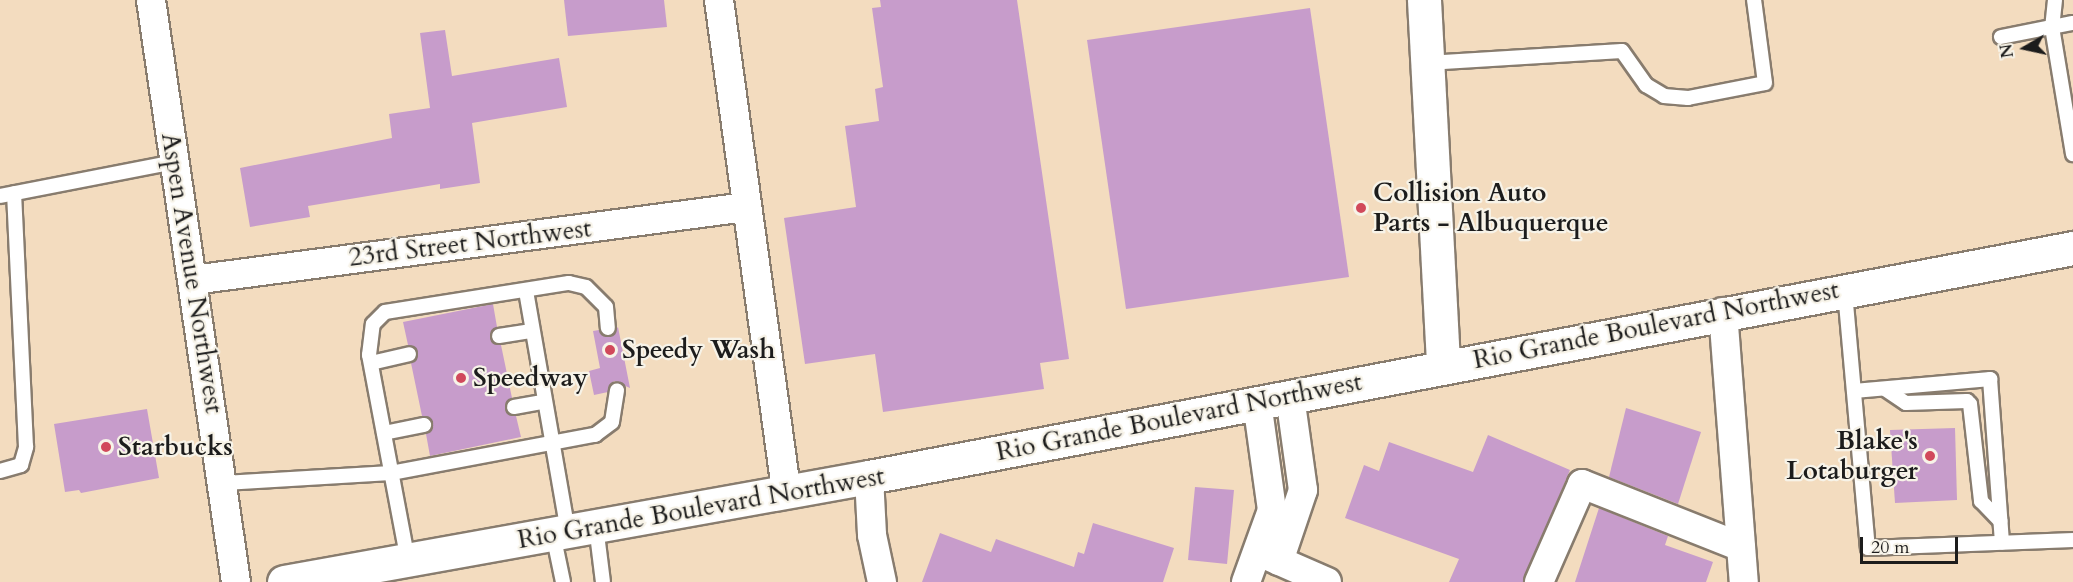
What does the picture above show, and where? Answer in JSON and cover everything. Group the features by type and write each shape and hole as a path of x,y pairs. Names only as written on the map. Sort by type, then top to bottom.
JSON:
{"main road":[{"path":"1424,0 1443,365"},
{"name":"Rio Grande Boulevard Northwest","path":"284,582 331,579 408,561 869,477 1443,365 2073,248"}],"street":[{"name":"Aspen Avenue Northwest","path":"151,0 224,483 236,582"},
{"path":"719,0 786,492"},
{"name":"23rd Street Northwest","path":"194,280 746,207"},
{"path":"1723,312 1744,582"},
{"path":"1246,582 1269,556 1303,490 1290,396"},
{"path":"1257,402 1272,510 1269,556"},
{"path":"869,477 872,535 882,582"},
{"path":"1539,582 1582,484 1741,547"},
{"path":"1269,556 1327,582"}],"lane":[{"path":"1427,63 1622,51 1646,85 1664,96 1688,98 1765,83 1754,0"},
{"path":"2055,0 2052,27 2073,154"},
{"path":"2001,38 2073,23"},
{"path":"0,471 21,465 26,447 7,195 176,162"},
{"path":"408,561 371,363 373,324 385,312 569,283 586,287 606,307 608,328"},
{"path":"1844,290 1868,548 2073,540"},
{"path":"526,291 550,445 572,531 603,582"},
{"path":"499,336 532,331"},
{"path":"371,363 409,354"},
{"path":"1854,391 1990,379 2001,543"},
{"path":"1885,389 1906,402 1967,401 1970,404 1981,501 2000,521"},
{"path":"224,483 391,473 596,435 612,422 617,390"},
{"path":"514,407 543,402"},
{"path":"384,433 424,425"},
{"path":"563,582 572,531"}],"building":[{"path":"564,0 664,0 667,27 568,36"},
{"path":"880,0 1017,0 1069,359 1040,363 1044,389 883,412 875,354 805,364 784,218 856,207 845,126 879,121 875,89 883,87 872,8 881,7"},
{"path":"1310,8 1349,277 1126,309 1087,40"},
{"path":"445,30 452,76 559,58 567,107 472,123 480,183 440,189 440,184 308,206 310,217 250,227 240,168 392,138 389,114 430,108 420,33"},
{"path":"493,304 497,327 490,338 501,345 512,398 505,409 516,416 521,437 430,456 426,434 433,424 422,416 411,363 418,353 408,345 403,322"},
{"name":"Speedy Wash","path":"618,327 630,388 614,381 608,392 594,395 589,371 600,368 593,331 599,330 609,337"},
{"path":"1626,408 1701,432 1678,504 1609,477"},
{"name":"Starbucks","path":"147,409 159,478 81,493 79,490 65,492 54,424"},
{"path":"1955,428 1957,500 1895,503 1890,430"},
{"path":"1488,435 1570,470 1523,582 1449,582 1459,559 1345,518 1364,465 1379,471 1389,442 1473,472"},
{"path":"1195,487 1234,490 1227,564 1188,560"},
{"path":"1599,508 1668,536 1665,545 1713,562 1706,582 1575,582"},
{"path":"1093,523 1174,548 1163,582 922,582 940,533 991,552 996,539 1074,567 1078,552 1084,554"}],"place":[{"name":"Collision Auto Parts - Albuquerque","path":"1361,208"},
{"name":"Speedy Wash","path":"610,350"},
{"name":"Speedway","path":"461,378"},
{"name":"Starbucks","path":"106,447"},
{"name":"Blake's Lotaburger","path":"1930,456"}]}
